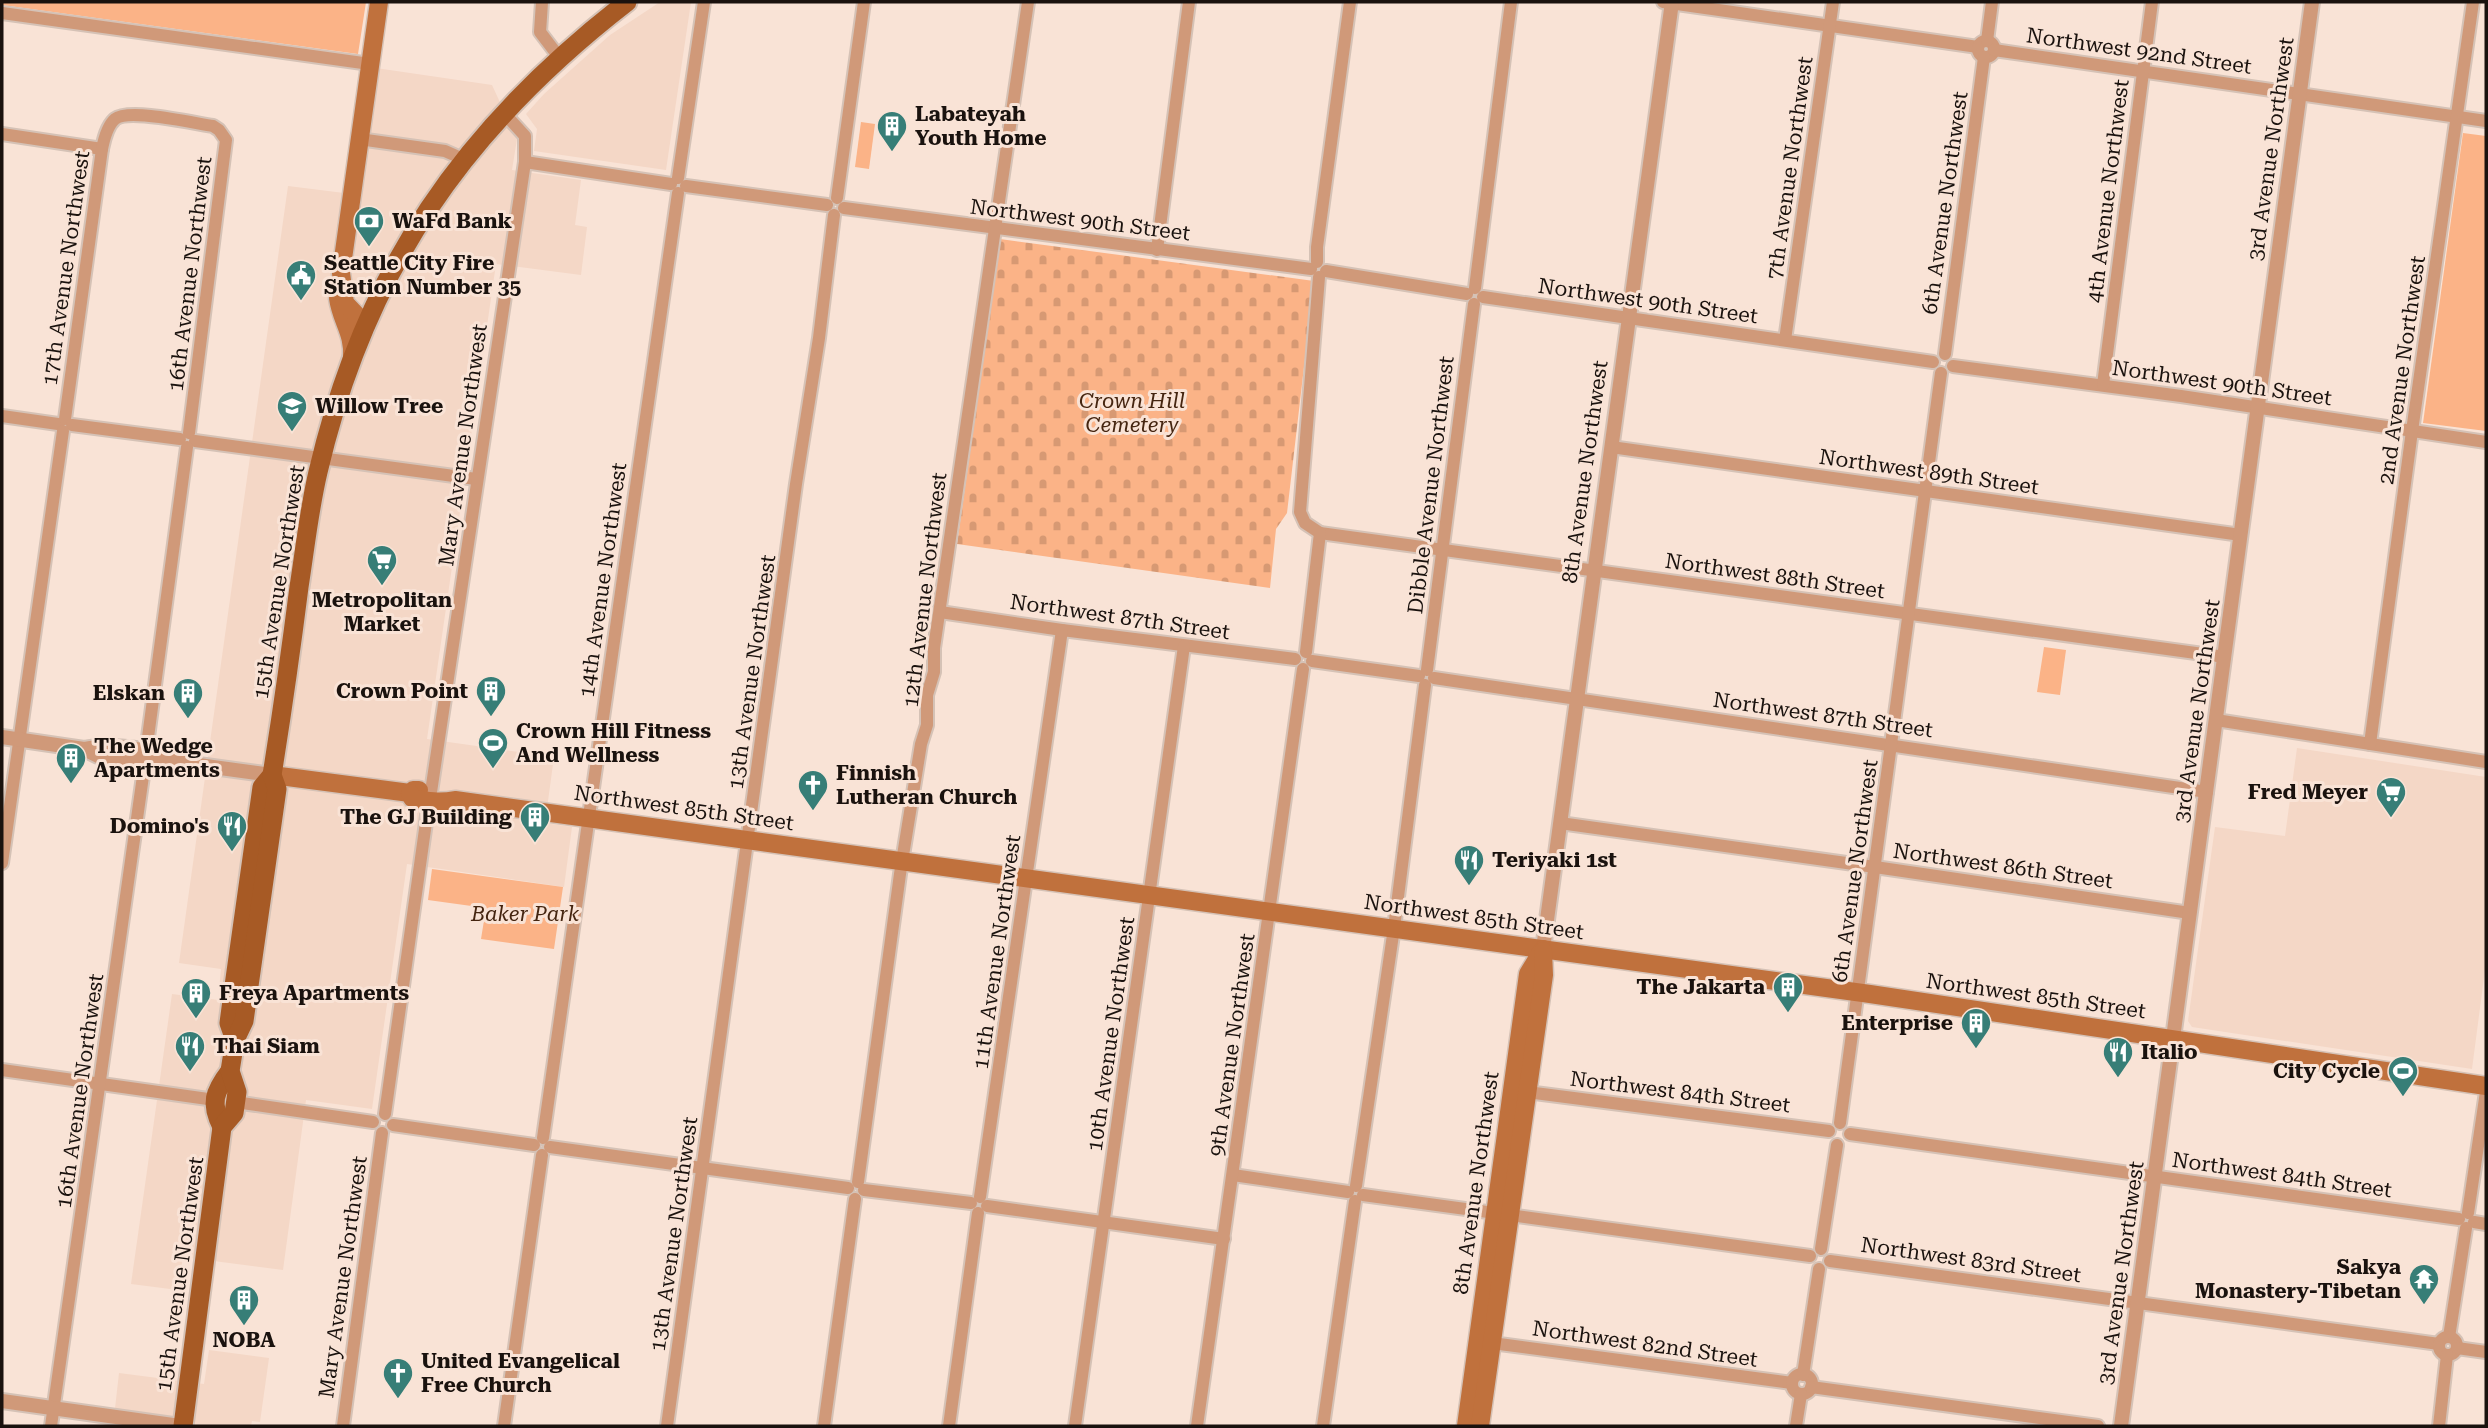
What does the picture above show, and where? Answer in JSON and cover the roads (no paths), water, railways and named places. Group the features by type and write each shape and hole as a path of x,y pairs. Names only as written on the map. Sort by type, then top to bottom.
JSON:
{"main road":[{"path":"352,358 353,340 338,302 379,2"},
{"name":"15th Avenue Northwest","path":"181,1426 222,1128 234,1113 237,1092 230,1071 234,1040 244,1021 277,789 272,775 308,530 336,404 366,325 395,265 463,159 503,112 559,57 627,2"},
{"path":"341,273 345,303 366,325"},
{"name":"15th Avenue Northwest","path":"234,1040 229,1023 262,787 272,775"},
{"name":"Northwest 85th Street","path":"272,775 410,793 412,798 445,793 455,800 1859,992 2486,1086"},
{"name":"8th Avenue Northwest","path":"1466,1426 1502,1214 1527,1092 1544,975 1543,949"},
{"name":"8th Avenue Northwest","path":"1480,1426 1492,1343 1502,1214 1528,974 1543,949"},
{"path":"237,964 242,968 241,992 247,999"},
{"name":"15th Avenue Northwest","path":"222,1128 214,1111 215,1100 217,1088 230,1071"}],"street":[{"path":"542,2 540,32 559,57"},
{"name":"14th Avenue Northwest","path":"504,1426 704,2"},
{"name":"13th Avenue Northwest","path":"667,1426 864,2"},
{"name":"12th Avenue Northwest","path":"824,1426 903,861 921,744 927,725 927,695 934,672 934,648 993,228 1028,2"},
{"path":"1157,250 1189,2"},
{"path":"1320,533 1305,523 1300,512 1318,270 1317,247 1350,2"},
{"name":"Dibble Avenue Northwest","path":"1323,1426 1394,928 1511,2"},
{"name":"Northwest 92nd Street","path":"1669,2 2486,121"},
{"name":"8th Avenue Northwest","path":"1543,949 1669,2"},
{"name":"7th Avenue Northwest","path":"1785,340 1833,2"},
{"name":"6th Avenue Northwest","path":"1945,354 1992,2"},
{"name":"4th Avenue Northwest","path":"2103,385 2152,2"},
{"name":"3rd Avenue Northwest","path":"2121,1426 2312,2"},
{"name":"2nd Avenue Northwest","path":"2370,744 2473,2"},
{"path":"2,13 370,64"},
{"name":"Mary Avenue Northwest","path":"343,1426 430,796 525,162 525,136 503,112"},
{"name":"16th Avenue Northwest","path":"51,1426 146,757 226,145 223,135 213,126 131,114 116,119 111,124"},
{"name":"17th Avenue Northwest","path":"2,863 102,149 111,124"},
{"path":"2,134 102,149"},
{"path":"359,139 445,151 463,159"},
{"name":"Northwest 90th Street","path":"525,162 993,228 1318,270 1474,296 1933,362"},
{"path":"1945,354 1952,359 1947,369 1935,369 1933,362 1937,355 1945,354"},
{"name":"Northwest 90th Street","path":"1947,369 2103,385 2486,442"},
{"name":"6th Avenue Northwest","path":"1840,1124 1908,615 1947,369"},
{"path":"2,416 476,479"},
{"name":"Northwest 89th Street","path":"1611,447 2241,535"},
{"name":"Northwest 88th Street","path":"1320,533 2225,657"},
{"name":"9th Avenue Northwest","path":"1197,1426 1270,912 1320,533"},
{"name":"Northwest 87th Street","path":"940,612 1426,677 2207,792"},
{"name":"11th Avenue Northwest","path":"949,1426 1062,630"},
{"name":"10th Avenue Northwest","path":"1075,1426 1184,646"},
{"path":"2216,720 2486,762"},
{"name":"Northwest 85th Street","path":"2,737 84,749 98,756 146,757 180,766 191,764 272,775"},
{"name":"Northwest 86th Street","path":"1560,823 2190,913"},
{"path":"2,1070 215,1100"},
{"name":"Northwest 84th Street","path":"1527,1092 1829,1131"},
{"path":"2439,1426 2448,1346 2471,1221 2486,1092"},
{"path":"235,1102 373,1122 377,1115 386,1124 1224,1239"},
{"path":"1840,1124 1846,1125 1850,1134 1846,1142 1837,1144 1829,1138 1829,1131 1832,1126 1840,1124"},
{"name":"Northwest 84th Street","path":"1850,1134 2471,1221"},
{"path":"1821,1249 1837,1144"},
{"path":"1233,1175 1810,1256"},
{"path":"1821,1249 1828,1253 1830,1261 1819,1269 1811,1265 1810,1256 1821,1249"},
{"name":"Northwest 83rd Street","path":"1830,1261 2486,1352"},
{"path":"1796,1426 1801,1388 1810,1379 1804,1375 1819,1269"},
{"name":"Northwest 82nd Street","path":"1492,1343 1801,1388 2098,1426"},
{"path":"2,1401 181,1426"}],"place":[{"name":"Labateyah Youth Home","path":"892,153"},
{"name":"WaFd Bank","path":"369,248"},
{"name":"Seattle City Fire Station Number 35","path":"301,302"},
{"name":"Willow Tree","path":"292,433"},
{"name":"Metropolitan Market","path":"382,587"},
{"name":"Crown Point","path":"491,718"},
{"name":"Elskan","path":"188,720"},
{"name":"Crown Hill Fitness And Wellness","path":"493,770"},
{"name":"The Wedge Apartments","path":"71,785"},
{"name":"Finnish Lutheran Church","path":"813,812"},
{"name":"Fred Meyer","path":"2391,819"},
{"name":"The GJ Building","path":"535,844"},
{"name":"Domino's","path":"232,853"},
{"name":"Teriyaki 1st","path":"1469,887"},
{"name":"The Jakarta","path":"1788,1014"},
{"name":"Freya Apartments","path":"196,1020"},
{"name":"Enterprise","path":"1976,1050"},
{"name":"Thai Siam","path":"190,1073"},
{"name":"Italio","path":"2118,1079"},
{"name":"City Cycle","path":"2403,1098"},
{"name":"Sakya Monastery-Tibetan","path":"2424,1306"},
{"name":"NOBA","path":"244,1327"},
{"name":"United Evangelical Free Church","path":"398,1400"}],"park label":[{"name":"Crown Hill Cemetery","path":"1132,413"},
{"name":"Baker Park","path":"525,914"}]}
